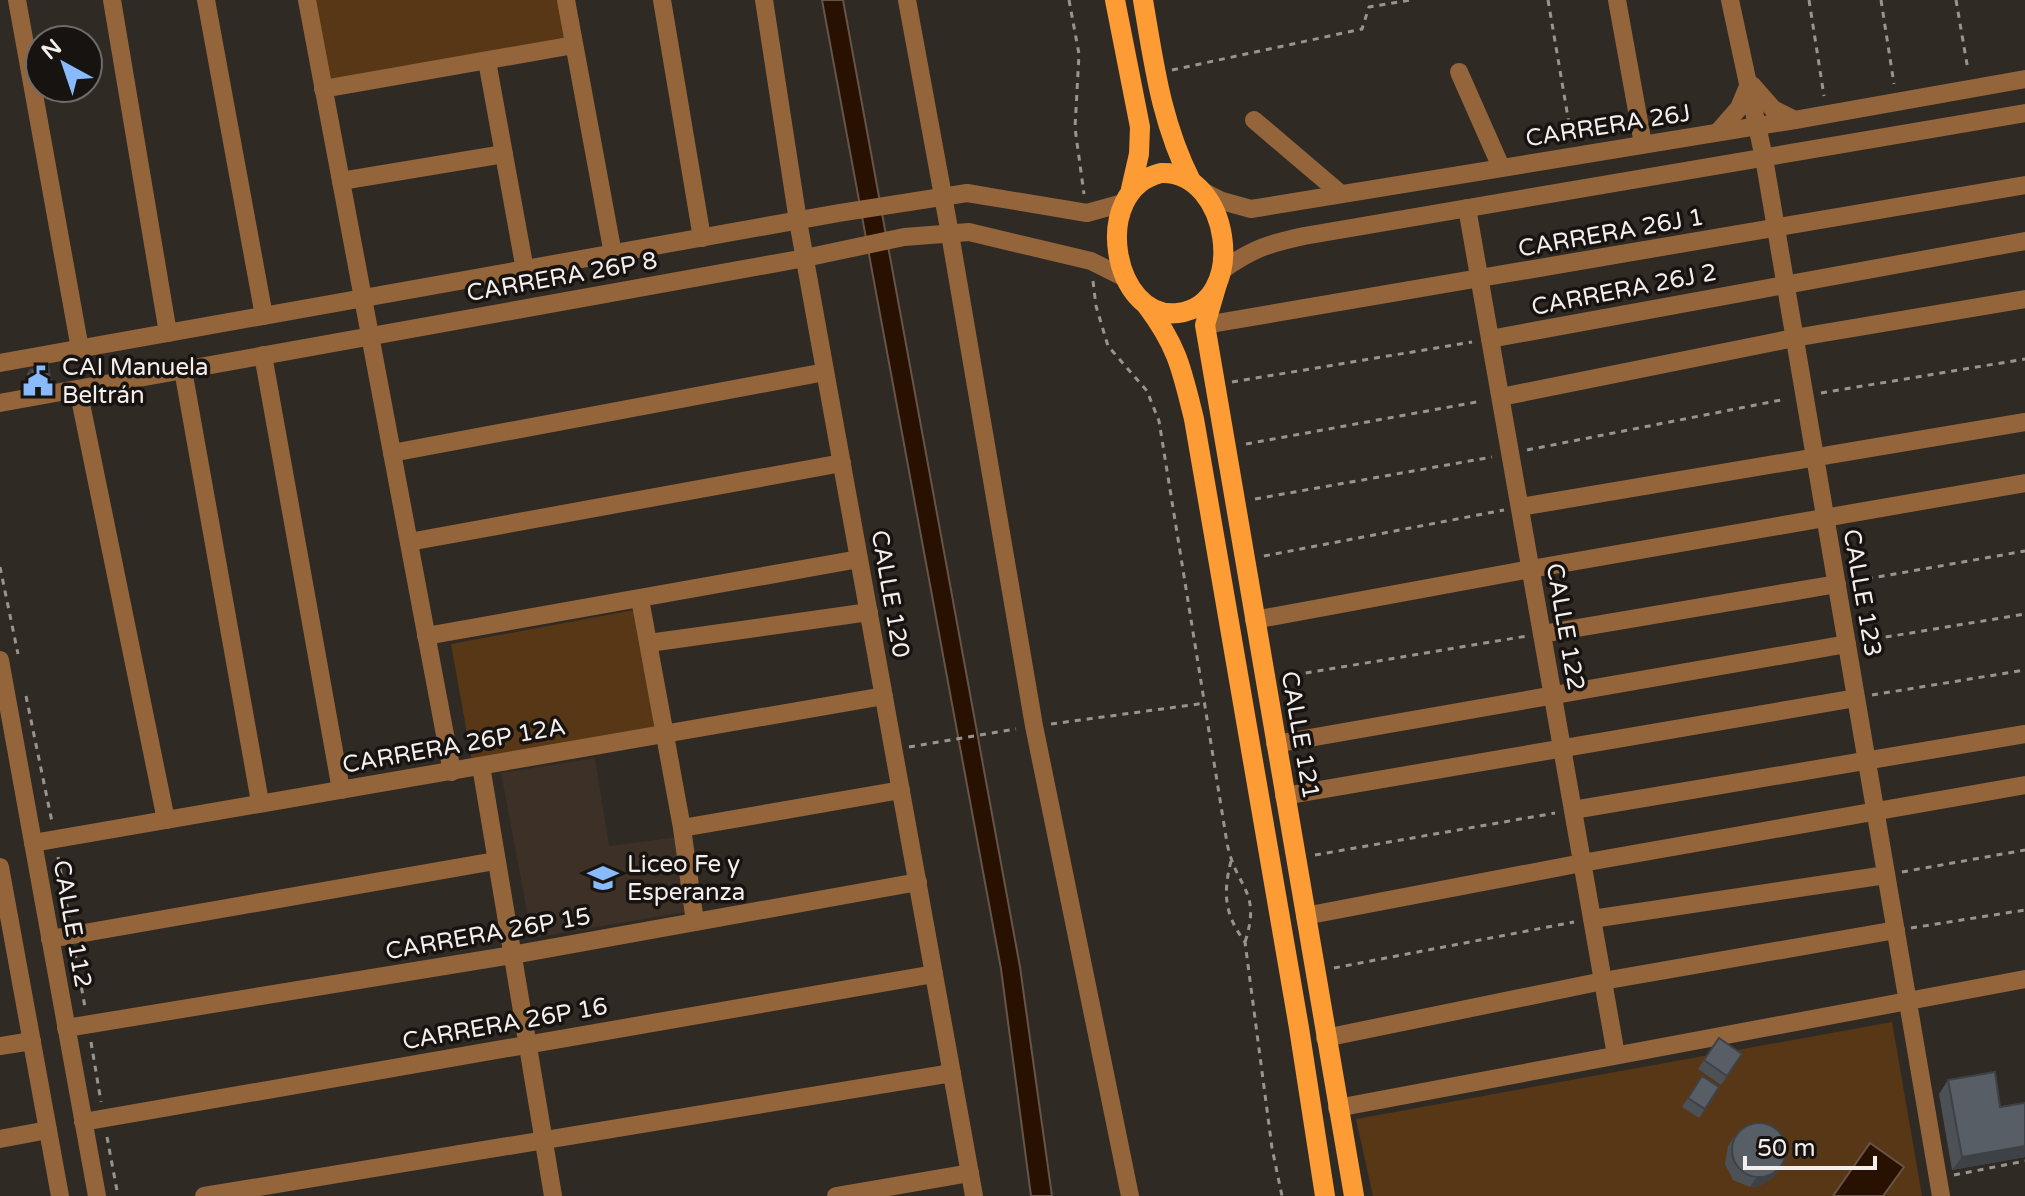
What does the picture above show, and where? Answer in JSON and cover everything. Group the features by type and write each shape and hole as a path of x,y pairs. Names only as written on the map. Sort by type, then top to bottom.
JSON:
{"main road":[{"path":"1115,0 1140,127 1139,154 1118,218 1117,246 1127,279 1147,306 1163,312 1183,312 1204,301 1219,278 1223,244 1220,224 1170,137 1162,111 1143,0"},
{"path":"1127,196 1142,179 1161,173 1179,175 1196,186"},
{"name":"CALLE 121","path":"1219,278 1205,325 1354,1196"},
{"name":"CALLE 121","path":"1147,306 1167,333 1179,359 1194,419 1325,1196"}],"street":[{"path":"17,0 80,349"},
{"path":"112,0 168,333"},
{"path":"206,0 264,316"},
{"path":"307,0 452,772"},
{"path":"566,0 613,254"},
{"path":"662,0 702,238"},
{"name":"CALLE 120","path":"764,0 798,221 974,1196"},
{"path":"907,0 1034,726 1130,1196"},
{"path":"1617,0 1643,144"},
{"name":"CALLE 123","path":"1730,0 1750,81 1764,158 1940,1187"},
{"path":"323,89 574,45"},
{"path":"487,61 525,270"},
{"path":"1459,72 1501,167"},
{"name":"CARRERA 26J","path":"1196,186 1222,201 1251,209 2025,79"},
{"path":"1717,132 1739,108 1750,81 1773,109 1795,120"},
{"path":"1219,278 1249,251 1264,245 2025,113"},
{"path":"1254,120 1341,194"},
{"path":"1770,199 1775,176 1782,166 1802,153"},
{"path":"341,181 504,154"},
{"path":"1722,165 1745,172 1755,179 1770,199"},
{"name":"CARRERA 26J 1","path":"1205,325 2025,185"},
{"name":"CARRERA 26P 8","path":"0,363 943,196 967,193 1087,213 1127,196"},
{"name":"CALLE 122","path":"1467,208 1616,1055"},
{"name":"CARRERA 26P 8","path":"0,403 805,258 904,237 969,232 1091,261 1127,279"},
{"name":"CARRERA 26J 2","path":"1490,339 2025,241"},
{"path":"1501,397 1794,338 2025,299"},
{"path":"263,355 341,790"},
{"path":"183,370 260,802"},
{"path":"392,453 825,372"},
{"path":"78,389 166,820"},
{"path":"1520,507 2025,422"},
{"path":"409,542 842,463"},
{"path":"1254,620 2025,483"},
{"path":"426,636 859,559"},
{"path":"1542,634 1837,584"},
{"path":"640,599 682,828 695,922"},
{"path":"649,643 869,612"},
{"path":"1275,744 1847,644"},
{"name":"CALLE 112","path":"9,659 33,843 97,1196"},
{"name":"CARRERA 26P 12A","path":"33,843 884,696"},
{"path":"1284,796 1856,698"},
{"path":"1573,810 2025,734"},
{"path":"481,766 553,1196"},
{"path":"1305,916 1582,863 2025,785"},
{"path":"682,828 901,790"},
{"path":"50,939 495,861"},
{"path":"0,867 8,950 32,1041 60,1196"},
{"path":"1592,919 1886,875"},
{"name":"CARRERA 26P 15","path":"66,1028 512,955 918,882"},
{"path":"1325,1038 1603,981 1896,930"},
{"name":"CARRERA 26P 16","path":"83,1122 934,974"},
{"path":"1337,1108 2025,979"},
{"path":"0,1046 32,1041"},
{"path":"204,1196 952,1073"},
{"path":"0,1139 48,1130"},
{"path":"836,1196 970,1173"}],"path":[{"path":"1069,0 1079,54 1075,128 1087,213"},
{"path":"1172,70 1362,29 1369,7 1410,0"},
{"path":"1548,0 1573,144"},
{"path":"1809,0 1825,100"},
{"path":"1881,0 1894,87"},
{"path":"1956,0 1968,74"},
{"path":"1091,261 1096,306 1108,346 1147,391 1159,421 1231,861 1252,907 1245,942 1272,1148 1282,1196"},
{"path":"1232,382 1490,339"},
{"path":"1251,500 1804,395 2025,359"},
{"path":"1242,445 1501,397"},
{"path":"1261,557 1520,507"},
{"path":"1837,584 2025,551"},
{"path":"0,567 9,659"},
{"path":"1847,644 2025,614"},
{"path":"1281,677 1542,634"},
{"path":"1856,698 2025,670"},
{"path":"24,688 55,839 118,1196"},
{"path":"894,750 991,732 1206,703"},
{"path":"1311,856 1573,810"},
{"path":"1886,875 2025,850"},
{"path":"1231,861 1224,888 1237,932 1245,942"},
{"path":"1896,930 2025,910"},
{"path":"1330,969 1592,919"},
{"path":"1940,1187 2025,1161"}],"shaded area":[{"path":"307,0 566,0 574,45 323,89"},
{"path":"822,0 843,0 1020,967 1052,1196 1031,1196 1001,969"},
{"path":"634,610 655,727 472,761 451,644"},
{"name":"Liceo Fe y Esperanza","path":"595,758 609,846 678,837 691,911 532,938 501,773"},
{"path":"1892,1022 1922,1196 1373,1196 1356,1119"},
{"path":"1870,1143 1904,1167 1883,1196 1833,1196"}],"building":[{"path":"48,366 51,382 34,386 30,370"},
{"path":"1719,1038 1742,1054 1727,1076 1704,1060"},
{"path":"1995,1072 2000,1107 2025,1103 2025,1146 1962,1157 1948,1080"},
{"path":"1702,1076 1719,1087 1705,1109 1688,1098"},
{"path":"1759,1123 1778,1131 1786,1150 1778,1169 1759,1177 1740,1169 1732,1150 1740,1131"}],"place":[{"name":"CAI Manuela Beltrán","path":"38,381"},
{"name":"Liceo Fe y Esperanza","path":"603,878"}]}
